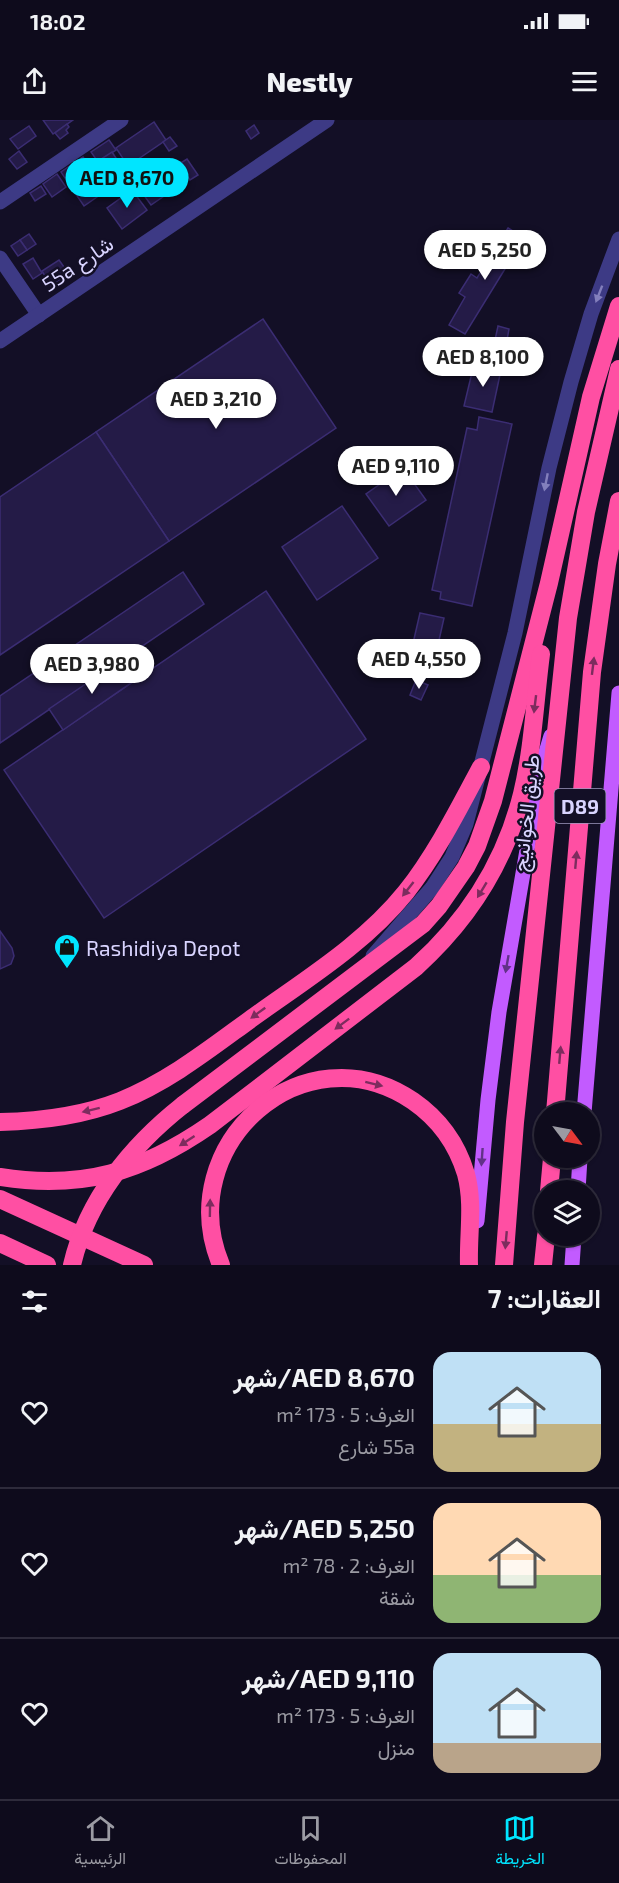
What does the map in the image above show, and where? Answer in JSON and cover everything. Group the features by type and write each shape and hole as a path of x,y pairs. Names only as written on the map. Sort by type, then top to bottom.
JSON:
{"highway":[{"path":"72,1265 82,1234 107,1185 141,1141 183,1105 423,924 453,887 477,846 493,801 549,583 591,397 619,306"},
{"name":"طريق الخوانيج","path":"504,1265 515,1122 568,618 597,458 619,369"},
{"name":"D89","path":"556,1102 591,683 607,564 619,501"},
{"path":"0,1177 24,1181 57,1182 122,1171 153,1160 210,1125 416,967 450,934 490,876 516,814 526,771 549,583"},
{"path":"0,1122 62,1117 96,1109 141,1092 176,1073 350,948 388,913 421,872 447,830 480,767"},
{"path":"221,1265 212,1240 210,1198 221,1157 232,1138 256,1111 278,1095 309,1083 343,1079 370,1082 408,1098 431,1115 449,1137 462,1162 469,1187 471,1212 469,1265"},
{"path":"0,1199 144,1265"},
{"path":"0,1243 47,1265"},
{"path":"543,1265 545,1246"}],"main road":[{"path":"585,1102 619,693"},
{"path":"474,1265 488,1100 499,1012 541,769 557,722"},
{"path":"572,1265 573,1246"}],"street":[{"path":"0,202 121,120"},
{"name":"55a شارع","path":"0,341 327,120"},
{"path":"352,979 420,902 442,873 452,857 466,824 515,633 549,468 571,382 591,314 619,239"},
{"path":"0,258 39,315"}],"building":[{"path":"43,120 73,120 53,134"},
{"path":"154,122 166,140 128,166 116,148"},
{"path":"67,124 68,133 60,139 55,133"},
{"path":"254,125 259,133 251,139 246,131"},
{"path":"29,126 36,136 18,149 10,139"},
{"path":"170,137 177,146 169,151 163,142"},
{"path":"109,140 116,150 98,162 91,152"},
{"path":"19,151 27,162 17,169 9,159"},
{"path":"112,152 131,181 117,191 98,161"},
{"path":"83,157 95,174 73,190 61,172"},
{"path":"187,159 198,175 190,180 179,164"},
{"path":"57,174 66,187 52,197 43,184"},
{"path":"95,174 107,190 84,206 73,190"},
{"path":"156,185 164,196 151,205 143,194"},
{"path":"41,186 46,194 35,201 30,193"},
{"path":"132,190 147,210 122,229 107,208"},
{"path":"508,228 524,238 465,334 449,325 465,297 459,293 471,274 477,278"},
{"path":"29,234 36,244 27,250 20,240"},
{"path":"20,240 27,250 18,256 11,246"},
{"path":"33,258 42,273 33,279 23,264"},
{"path":"59,260 69,274 51,286 42,271"},
{"path":"263,319 336,428 169,541 96,432"},
{"path":"498,326 509,329 504,357 492,354"},
{"path":"474,364 501,370 492,412 464,406"},
{"path":"479,417 512,424 472,606 440,599 441,592 432,590 467,428 477,430"},
{"path":"96,432 169,541 0,655 0,497"},
{"path":"403,468 426,500 389,526 366,494"},
{"path":"342,506 378,558 317,600 282,547"},
{"path":"183,572 204,604 0,743 0,696"},
{"path":"266,591 366,739 104,918 4,770"},
{"path":"420,613 444,618 435,658 411,652"},
{"path":"121,660 135,680 63,730 49,709"},
{"path":"416,680 428,685 421,700 410,695"},
{"path":"0,931 12,948 14,956 11,964 0,969"}],"place":[{"name":"Rashidiya Depot","path":"67,970"}]}
